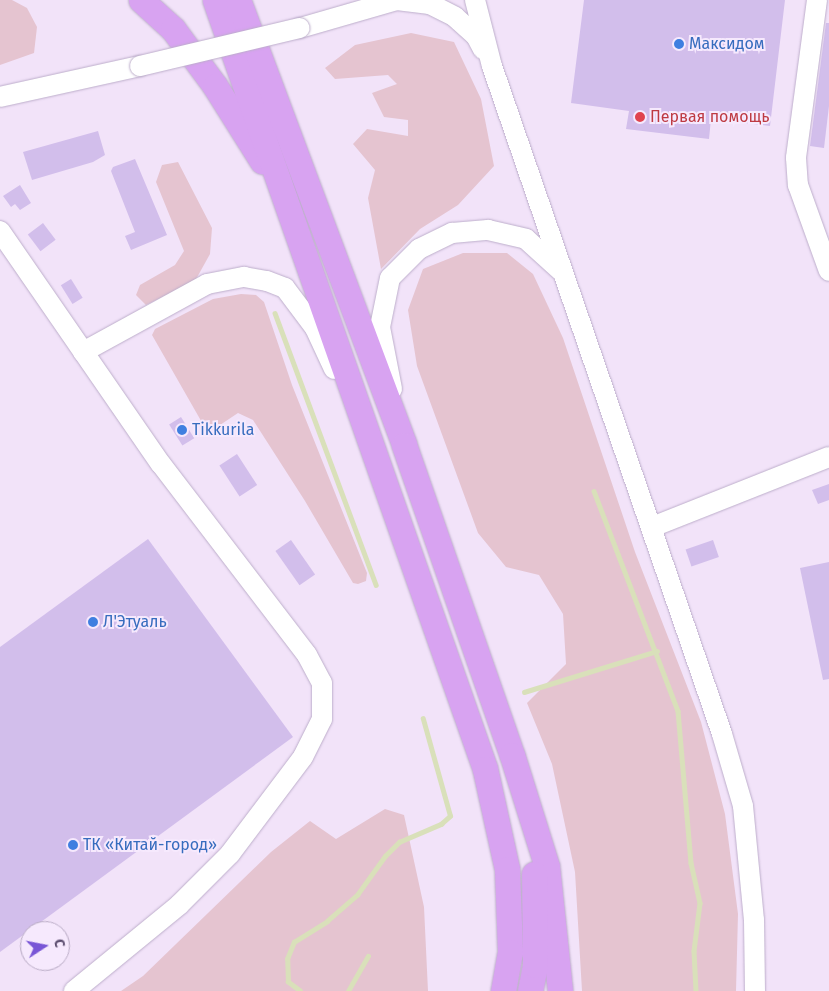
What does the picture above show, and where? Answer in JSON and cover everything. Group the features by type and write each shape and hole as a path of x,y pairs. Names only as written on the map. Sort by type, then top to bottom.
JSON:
{"main road":[{"path":"141,0 173,29 215,86 288,204"},
{"path":"215,0 485,769 507,869 510,952 503,991"},
{"path":"238,0 404,445 512,755 527,807 548,867 560,991"},
{"path":"253,0 262,63"},
{"path":"527,807 536,896 535,965 530,991"}],"street":[{"path":"0,97 300,28 397,0 430,4 455,17 476,36 492,66"},
{"path":"475,0 492,66 652,527 743,806 752,901 755,991"},
{"path":"818,0 796,158 798,185 829,271"},
{"path":"404,445 380,327 390,278 427,245 452,233 488,230 526,239 562,272"},
{"path":"0,231 167,471 307,655 322,683 322,719 303,758 230,854 179,905 74,991"},
{"path":"83,352 207,284 244,277 268,281 285,288 315,328 378,464"},
{"path":"652,527 829,457"}],"shaded area":[{"path":"0,0 12,0 27,8 37,27 34,53 0,65"},
{"path":"411,33 454,42 481,99 494,166 458,205 420,229 381,269 368,198 375,170 353,144 367,129 408,136 408,120 384,117 372,93 397,84 388,75 335,79 325,68 355,45"},
{"path":"178,162 212,228 210,254 195,281 146,305 136,295 140,285 175,265 184,251 156,182 162,165"},
{"path":"463,253 507,253 533,274 563,338 635,552 701,722 725,814 738,914 736,991 582,991 575,872 552,764 527,703 566,664 563,614 539,575 506,567 478,533 417,366 408,310 423,269"},
{"path":"241,294 256,295 264,302 292,385 367,573 366,581 358,584 353,583 305,501 253,420 238,413 208,433 152,335 155,329 213,299"},
{"path":"385,809 404,815 424,907 428,991 121,991 143,976 271,852 310,821 336,839"}],"building":[{"name":"Максидом","path":"584,0 785,0 770,126 711,119 709,139 626,129 629,111 571,103"},
{"path":"826,23 829,23 829,106 824,148 810,146"},
{"path":"98,131 105,155 93,162 32,180 23,152"},
{"path":"135,159 167,235 131,250 125,236 135,232 111,171 113,167"},
{"path":"20,185 31,203 20,210 15,204 11,207 3,196"},
{"path":"43,223 56,240 40,251 28,234"},
{"path":"71,279 83,298 72,304 61,285"},
{"path":"181,417 194,438 182,446 169,424"},
{"path":"237,454 257,485 240,496 219,465"},
{"path":"829,484 829,500 818,504 812,490"},
{"name":"ТК «Китай-город»","path":"148,539 293,737 42,921 20,921 20,937 0,952 0,647"},
{"path":"291,540 315,574 300,585 275,551"},
{"path":"713,540 719,557 691,566 686,549"},
{"path":"829,562 829,679 823,680 800,568"}],"waterway":[{"path":"275,313 376,585"},
{"path":"594,491 678,711 691,863 700,903 694,951 696,991"},
{"path":"524,692 657,651"},
{"path":"300,991 288,982 287,959 294,942 327,921 357,895 385,856 399,842 441,824 450,816 423,719"},
{"path":"348,991 368,956"}],"place":[{"name":"Максидом","path":"679,44"},
{"name":"Первая помощь","path":"640,117"},
{"name":"Tikkurila","path":"182,430"},
{"name":"Л'Этуаль","path":"93,622"},
{"name":"ТК «Китай-город»","path":"73,845"}]}
